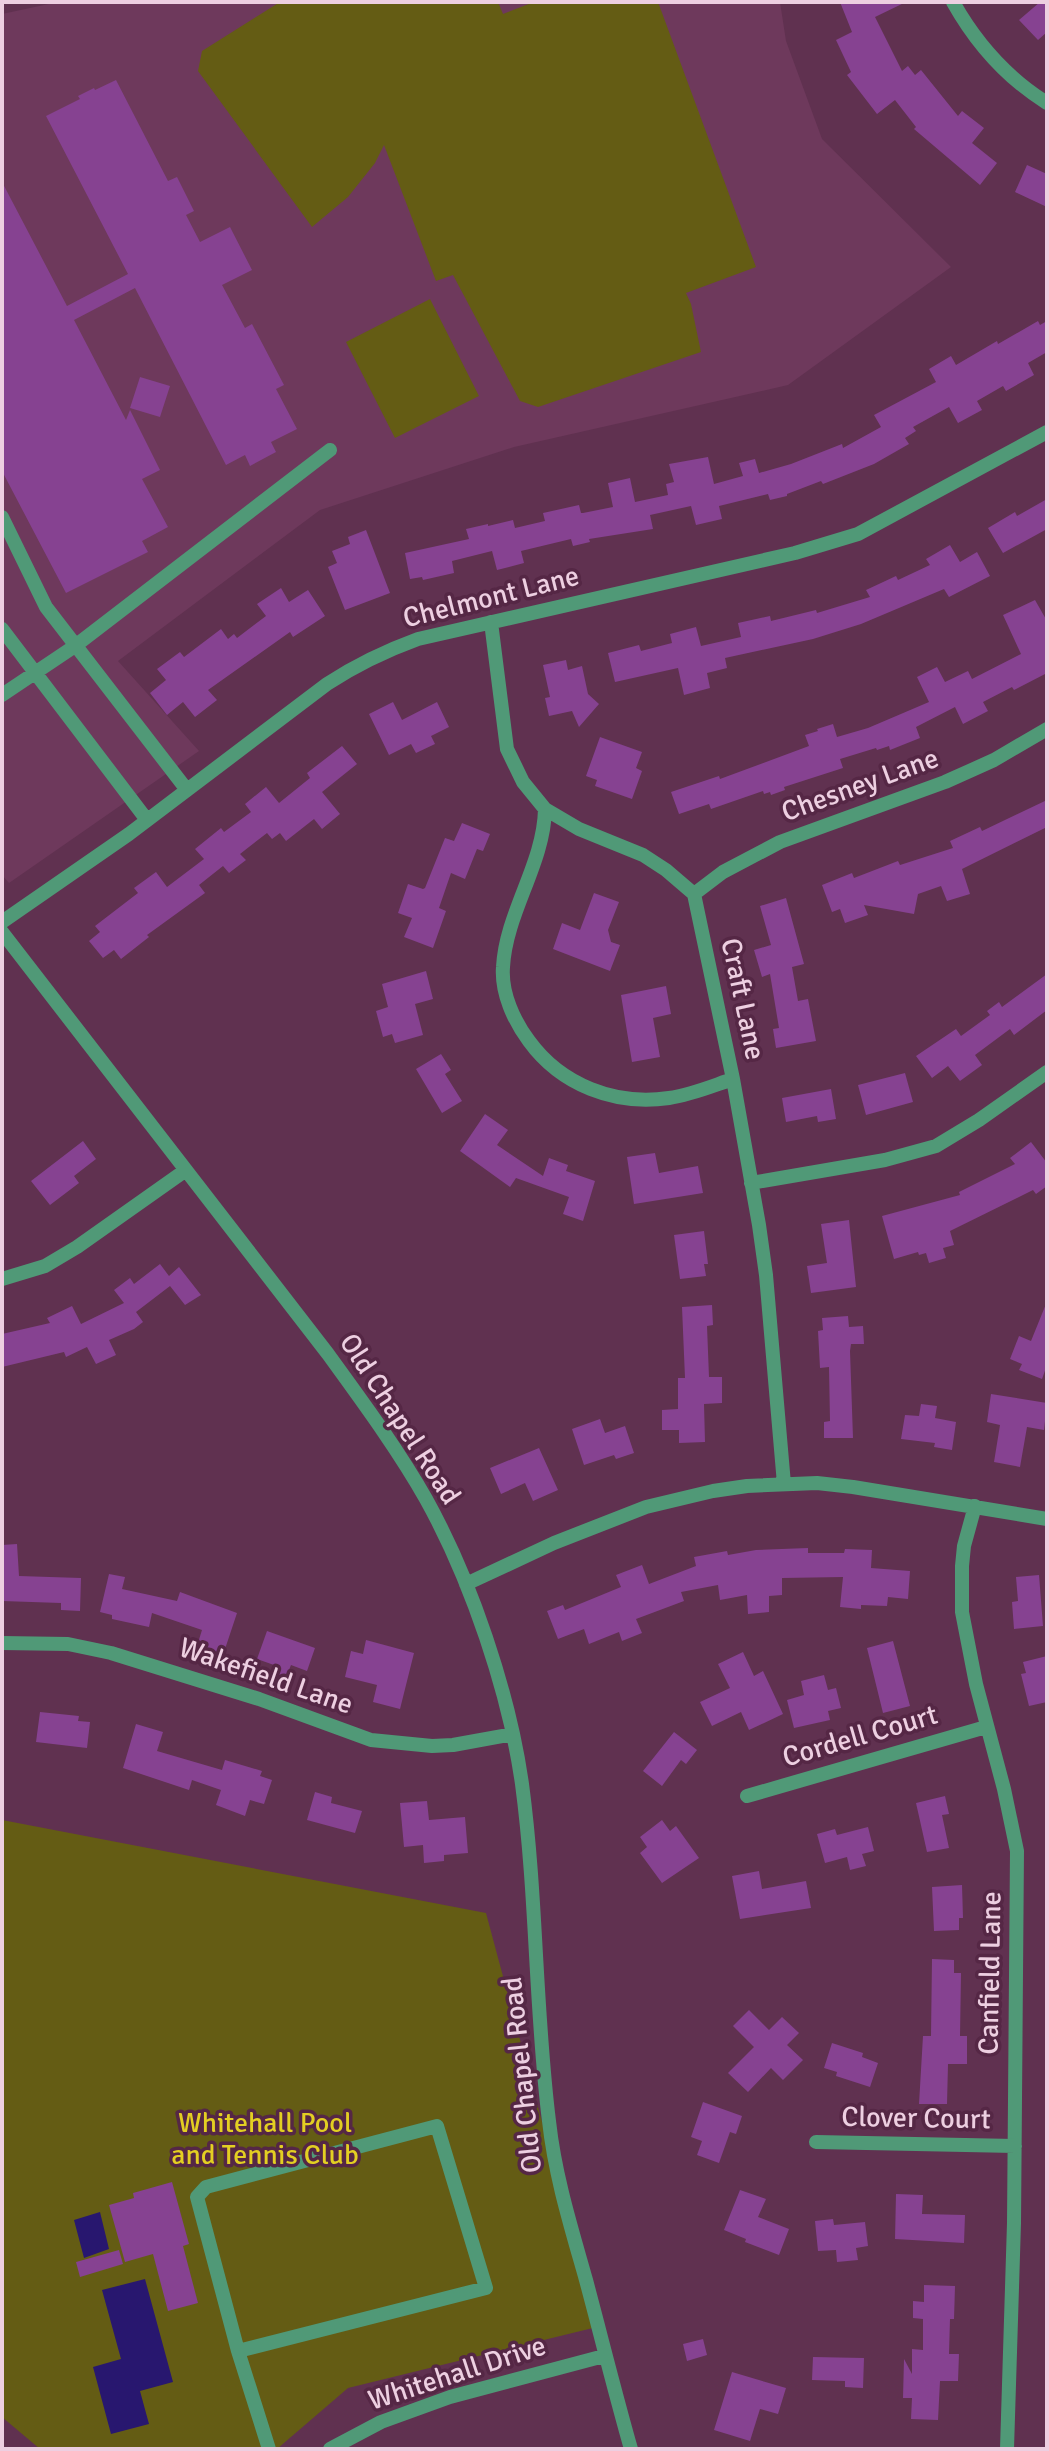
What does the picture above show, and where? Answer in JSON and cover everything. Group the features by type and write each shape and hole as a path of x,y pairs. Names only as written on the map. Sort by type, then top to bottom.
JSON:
{"street":[{"path":"953,2 994,60 1047,103"},
{"name":"Chelmont Lane","path":"2,922 147,820 327,684 380,653 418,639 795,553 858,534 1047,432"},
{"path":"2,695 75,646 330,450"},
{"path":"2,517 46,607 187,790"},
{"path":"491,622 507,749 523,782 545,809 579,829 643,855 694,894"},
{"path":"2,629 147,820"},
{"name":"Chesney Lane","path":"694,894 723,872 780,842 945,782 994,760 1047,729"},
{"path":"545,809 542,837 505,949 505,988 518,1027 554,1068 599,1093 642,1100 669,1098 733,1079"},
{"name":"Craft Lane","path":"694,894 733,1079 766,1275 784,1484"},
{"name":"Old Chapel Road","path":"2,932 374,1417 428,1502 466,1584 513,1734 526,1819 549,2122 556,2167 631,2449"},
{"path":"751,1183 885,1160 936,1146 1047,1072"},
{"path":"2,1279 45,1266 186,1170"},
{"path":"466,1584 554,1543 646,1507 713,1491 817,1483 1047,1519"},
{"name":"Canfield Lane","path":"975,1506 964,1546 961,1589 965,1637 1017,1851 1012,2330 1007,2449"},
{"name":"Wakefield Lane","path":"2,1643 68,1644 111,1653 259,1699 371,1740 432,1746 513,1734"},
{"name":"Cordell Court","path":"747,1796 986,1727"},
{"path":"238,2351 486,2288 437,2126 206,2187 197,2197 238,2351 269,2449"},
{"name":"Clover Court","path":"816,2142 1015,2146"},
{"name":"Whitehall Drive","path":"330,2449 381,2422 450,2397 604,2356"}],"shaded area":[{"path":"58,2 780,2 786,41 822,139 951,267 788,385 514,447 320,510 118,661 199,751 9,883 2,875 2,14"},
{"path":"100,2212 109,2249 84,2258 74,2220"},
{"path":"145,2279 173,2382 140,2391 149,2424 111,2434 93,2367 121,2359 102,2290"}],"green space":[{"path":"280,2 498,2 503,14 534,2 658,2 756,267 686,293 701,352 538,407 520,401 453,275 436,281 384,145 375,163 348,197 312,227 198,71 202,51"},
{"path":"430,299 479,396 395,438 346,342"},
{"name":"Whitehall Pool and Tennis Club","path":"2,1820 486,1913 597,2327 348,2388 277,2449 40,2449 2,2417"}],"building":[{"path":"840,2 906,2 875,17 902,71 908,66 915,75 921,70 958,116 962,111 984,128 972,143 997,163 980,185 914,129 916,127 895,100 877,114 847,75 851,72 836,40 852,32"},
{"path":"1040,2 1047,2 1047,32 1038,40 1019,20"},
{"path":"116,80 168,181 177,177 194,211 186,215 200,242 230,227 252,270 222,285 245,328 252,324 284,385 276,389 297,429 271,442 276,452 250,466 245,455 226,465 135,288 74,320 126,420 130,410 160,470 142,479 168,527 142,541 148,552 66,593 2,471 2,182 67,306 128,274 46,116 80,99 78,96"},
{"path":"1027,165 1047,174 1047,207 1015,192"},
{"path":"1038,321 1040,325 1047,321 1047,352 1028,363 1034,375 1006,391 1003,386 977,401 982,410 958,423 949,407 913,427 916,431 905,438 909,444 874,464 787,496 770,500 768,494 719,506 722,519 696,525 691,506 650,515 653,529 589,539 590,542 573,546 571,539 521,551 524,563 497,570 492,551 452,561 454,573 423,580 422,577 410,579 405,553 469,539 466,529 513,520 515,528 545,521 543,513 579,505 581,513 613,507 608,483 630,478 635,502 668,495 666,484 674,482 669,464 708,457 714,484 743,476 739,463 755,459 759,473 842,444 843,448 881,427 874,415 936,382 929,369 951,356 956,365"},
{"path":"140,377 170,386 160,417 130,408"},
{"path":"1047,499 1047,529 1003,553 988,528 1015,512 1017,516"},
{"path":"366,530 390,593 345,610 328,567 337,563 332,551 350,544 348,537"},
{"path":"950,545 960,562 977,552 990,576 949,597 944,589 861,624 813,639 725,658 727,668 707,673 710,688 684,695 678,668 615,682 608,653 639,645 641,651 672,643 670,634 696,627 701,646 741,637 738,623 770,616 771,621 816,610 817,613 870,597 866,590 930,565 926,559"},
{"path":"281,588 289,602 308,590 325,616 293,637 290,632 208,690 217,700 195,717 183,702 167,715 150,693 166,680 157,669 180,652 184,657 221,629 228,639 234,634 237,638 266,616 257,604"},
{"path":"1035,600 1047,621 1047,673 983,702 988,711 963,724 955,707 916,727 920,738 890,750 889,746 876,748 840,759 843,768 784,787 785,790 771,795 763,791 711,809 709,804 679,814 671,792 719,776 720,779 809,746 805,735 817,729 833,724 837,737 868,728 929,702 917,677 937,667 945,682 968,671 972,679 1021,654 1003,615"},
{"path":"566,660 568,670 582,666 588,694 599,704 579,727 572,711 549,716 545,698 550,697 543,665"},
{"path":"393,702 402,720 437,702 449,727 431,736 435,744 416,753 411,744 389,755 369,714"},
{"path":"600,737 642,752 636,768 642,771 632,799 595,786 597,780 586,776"},
{"path":"342,746 357,764 322,792 340,814 322,829 314,819 286,841 280,833 272,839 267,833 240,854 246,860 229,873 223,866 199,885 205,893 147,935 149,937 121,959 114,950 103,958 89,941 100,932 95,926 138,893 134,888 156,872 167,887 204,859 195,849 221,828 224,832 251,812 245,804 266,787 279,803 310,778 307,773"},
{"path":"1047,800 1047,827 962,869 970,894 947,901 941,886 918,894 914,914 864,905 868,915 845,923 840,909 832,912 822,885 852,873 854,878 898,861 900,865 953,848 950,841 980,827 982,831"},
{"path":"462,823 490,834 483,851 477,849 465,879 451,873 439,908 446,911 433,948 404,937 412,918 398,913 408,884 425,888 445,838 454,841"},
{"path":"594,893 619,902 608,930 611,942 620,945 610,971 553,949 562,923 580,930"},
{"path":"786,898 804,964 792,967 798,1001 808,999 816,1041 776,1048 773,1029 779,1028 770,974 762,977 754,950 771,945 760,906"},
{"path":"426,971 433,999 415,1004 423,1035 395,1043 392,1034 383,1037 376,1011 388,1007 382,984"},
{"path":"1047,974 1047,1010 1014,1035 1010,1029 975,1055 982,1065 960,1081 948,1066 932,1078 916,1056 956,1029 961,1036 990,1015 987,1011 999,1002 1002,1007"},
{"path":"666,986 671,1014 653,1018 660,1057 632,1062 621,995"},
{"path":"441,1054 451,1070 445,1074 462,1101 442,1113 416,1069"},
{"path":"905,1073 913,1102 866,1115 858,1085"},
{"path":"831,1089 836,1119 818,1122 817,1116 786,1122 782,1098"},
{"path":"485,1114 508,1130 497,1145 543,1176 549,1158 568,1165 566,1171 595,1181 583,1221 563,1214 569,1197 516,1178 510,1187 460,1151"},
{"path":"83,1141 96,1159 74,1176 79,1183 50,1205 31,1181"},
{"path":"1031,1142 1047,1163 1047,1186 1036,1194 1033,1190 950,1231 954,1245 943,1248 946,1258 929,1263 926,1253 919,1255 918,1252 894,1259 882,1216 960,1195 959,1192 1015,1164 1010,1158"},
{"path":"655,1153 659,1173 698,1166 703,1193 634,1204 627,1157"},
{"path":"849,1220 856,1287 811,1293 807,1266 827,1263 821,1224"},
{"path":"704,1231 708,1264 704,1264 706,1276 680,1279 674,1235"},
{"path":"160,1264 169,1276 179,1267 201,1295 185,1305 170,1286 136,1312 143,1322 109,1340 116,1355 96,1364 87,1347 66,1357 64,1352 2,1367 2,1334 50,1323 47,1318 72,1306 81,1324 124,1303 114,1290 130,1278 134,1284"},
{"path":"1046,1304 1047,1365 1042,1379 1019,1370 1022,1364 1010,1359 1019,1336 1031,1341"},
{"path":"712,1305 713,1325 707,1326 709,1377 722,1377 722,1403 704,1404 705,1442 679,1443 679,1430 662,1430 662,1410 678,1409 678,1378 685,1378 682,1307"},
{"path":"848,1316 849,1327 863,1326 864,1344 851,1344 850,1351 853,1438 824,1438 824,1422 830,1421 829,1367 820,1368 818,1331 823,1330 822,1318"},
{"path":"991,1394 1047,1403 1044,1430 1027,1427 1020,1467 994,1462 1000,1425 987,1422"},
{"path":"921,1404 937,1406 935,1418 956,1422 952,1450 934,1447 935,1443 901,1439 905,1415 919,1416"},
{"path":"600,1419 605,1433 625,1426 634,1453 616,1459 614,1455 584,1465 572,1429"},
{"path":"539,1448 558,1490 533,1501 525,1483 501,1494 490,1468"},
{"path":"17,1544 19,1576 81,1578 80,1611 61,1610 61,1603 2,1601 2,1545"},
{"path":"808,1548 808,1553 872,1550 871,1568 910,1571 908,1599 888,1597 887,1606 861,1605 861,1609 840,1607 843,1577 782,1578 782,1595 769,1596 769,1612 748,1614 747,1595 720,1600 718,1585 681,1592 684,1601 636,1619 642,1633 622,1641 619,1632 589,1644 584,1629 558,1639 547,1611 563,1605 565,1610 621,1587 616,1575 642,1565 649,1584 696,1566 694,1557 727,1551 728,1555 756,1550"},
{"path":"109,1574 125,1577 122,1589 177,1601 180,1592 237,1613 223,1655 197,1646 202,1630 152,1613 149,1627 112,1619 112,1615 100,1612"},
{"path":"1039,1575 1043,1626 1014,1629 1012,1602 1018,1601 1016,1577"},
{"path":"267,1631 315,1648 307,1671 291,1665 286,1677 271,1672 274,1665 257,1659"},
{"path":"366,1640 414,1653 400,1709 373,1702 377,1685 345,1677 351,1651 363,1654"},
{"path":"893,1641 910,1706 883,1713 867,1648"},
{"path":"743,1652 754,1676 763,1671 783,1714 749,1730 741,1712 712,1726 700,1702 730,1688 718,1664"},
{"path":"1047,1656 1047,1702 1029,1706 1021,1674 1026,1673 1023,1662"},
{"path":"824,1675 828,1690 836,1688 841,1708 828,1711 830,1720 794,1728 787,1700 804,1695 801,1681"},
{"path":"40,1712 79,1716 78,1721 90,1722 87,1748 36,1742"},
{"path":"136,1724 163,1732 157,1751 222,1770 225,1760 262,1771 260,1776 272,1780 264,1804 250,1800 245,1816 216,1805 221,1790 192,1780 189,1790 123,1768"},
{"path":"674,1732 697,1750 686,1764 681,1760 662,1786 643,1771"},
{"path":"315,1792 332,1797 331,1803 362,1811 355,1833 307,1820"},
{"path":"945,1796 949,1814 942,1815 949,1848 927,1852 916,1803"},
{"path":"427,1801 429,1820 465,1817 468,1853 444,1855 444,1861 424,1863 423,1845 404,1847 400,1803"},
{"path":"662,1820 670,1831 676,1826 699,1858 662,1883 640,1853 647,1847 640,1837"},
{"path":"868,1827 874,1851 862,1854 866,1866 850,1870 847,1857 825,1863 817,1834 835,1829 837,1835"},
{"path":"759,1871 762,1889 806,1881 811,1908 740,1919 732,1876"},
{"path":"962,1885 963,1918 959,1918 959,1930 934,1931 932,1887"},
{"path":"932,1959 954,1960 954,1973 961,1973 960,2036 967,2036 967,2064 948,2064 947,2104 919,2104 923,2036 931,2036"},
{"path":"749,2010 769,2030 782,2017 799,2033 787,2045 803,2060 783,2080 771,2068 748,2092 728,2073 754,2047 733,2026"},
{"path":"832,2043 863,2053 862,2057 878,2063 870,2087 836,2076 837,2072 824,2068"},
{"path":"703,2102 742,2116 736,2134 730,2132 719,2163 697,2155 702,2141 691,2137"},
{"name":"Whitehall Pool and Tennis Club","path":"172,2182 189,2244 183,2246 198,2303 168,2311 153,2254 125,2262 109,2205 134,2198 133,2193"},
{"path":"740,2190 766,2199 758,2217 789,2229 779,2255 724,2230"},
{"path":"896,2194 923,2195 922,2214 965,2215 964,2243 895,2239"},
{"path":"833,2219 834,2225 865,2222 868,2246 856,2248 858,2260 837,2262 836,2250 818,2251 815,2221"},
{"path":"119,2250 123,2264 80,2277 76,2262"},
{"path":"924,2285 955,2286 949,2354 959,2354 958,2381 940,2381 938,2420 911,2419 912,2398 903,2398 904,2359 912,2374 912,2349 923,2350 923,2319 913,2318 913,2301 924,2302"},
{"path":"703,2339 707,2355 687,2361 683,2344"},
{"path":"813,2357 864,2358 863,2388 845,2387 845,2381 812,2380"},
{"path":"732,2372 786,2388 778,2414 760,2409 750,2441 714,2430"}]}
